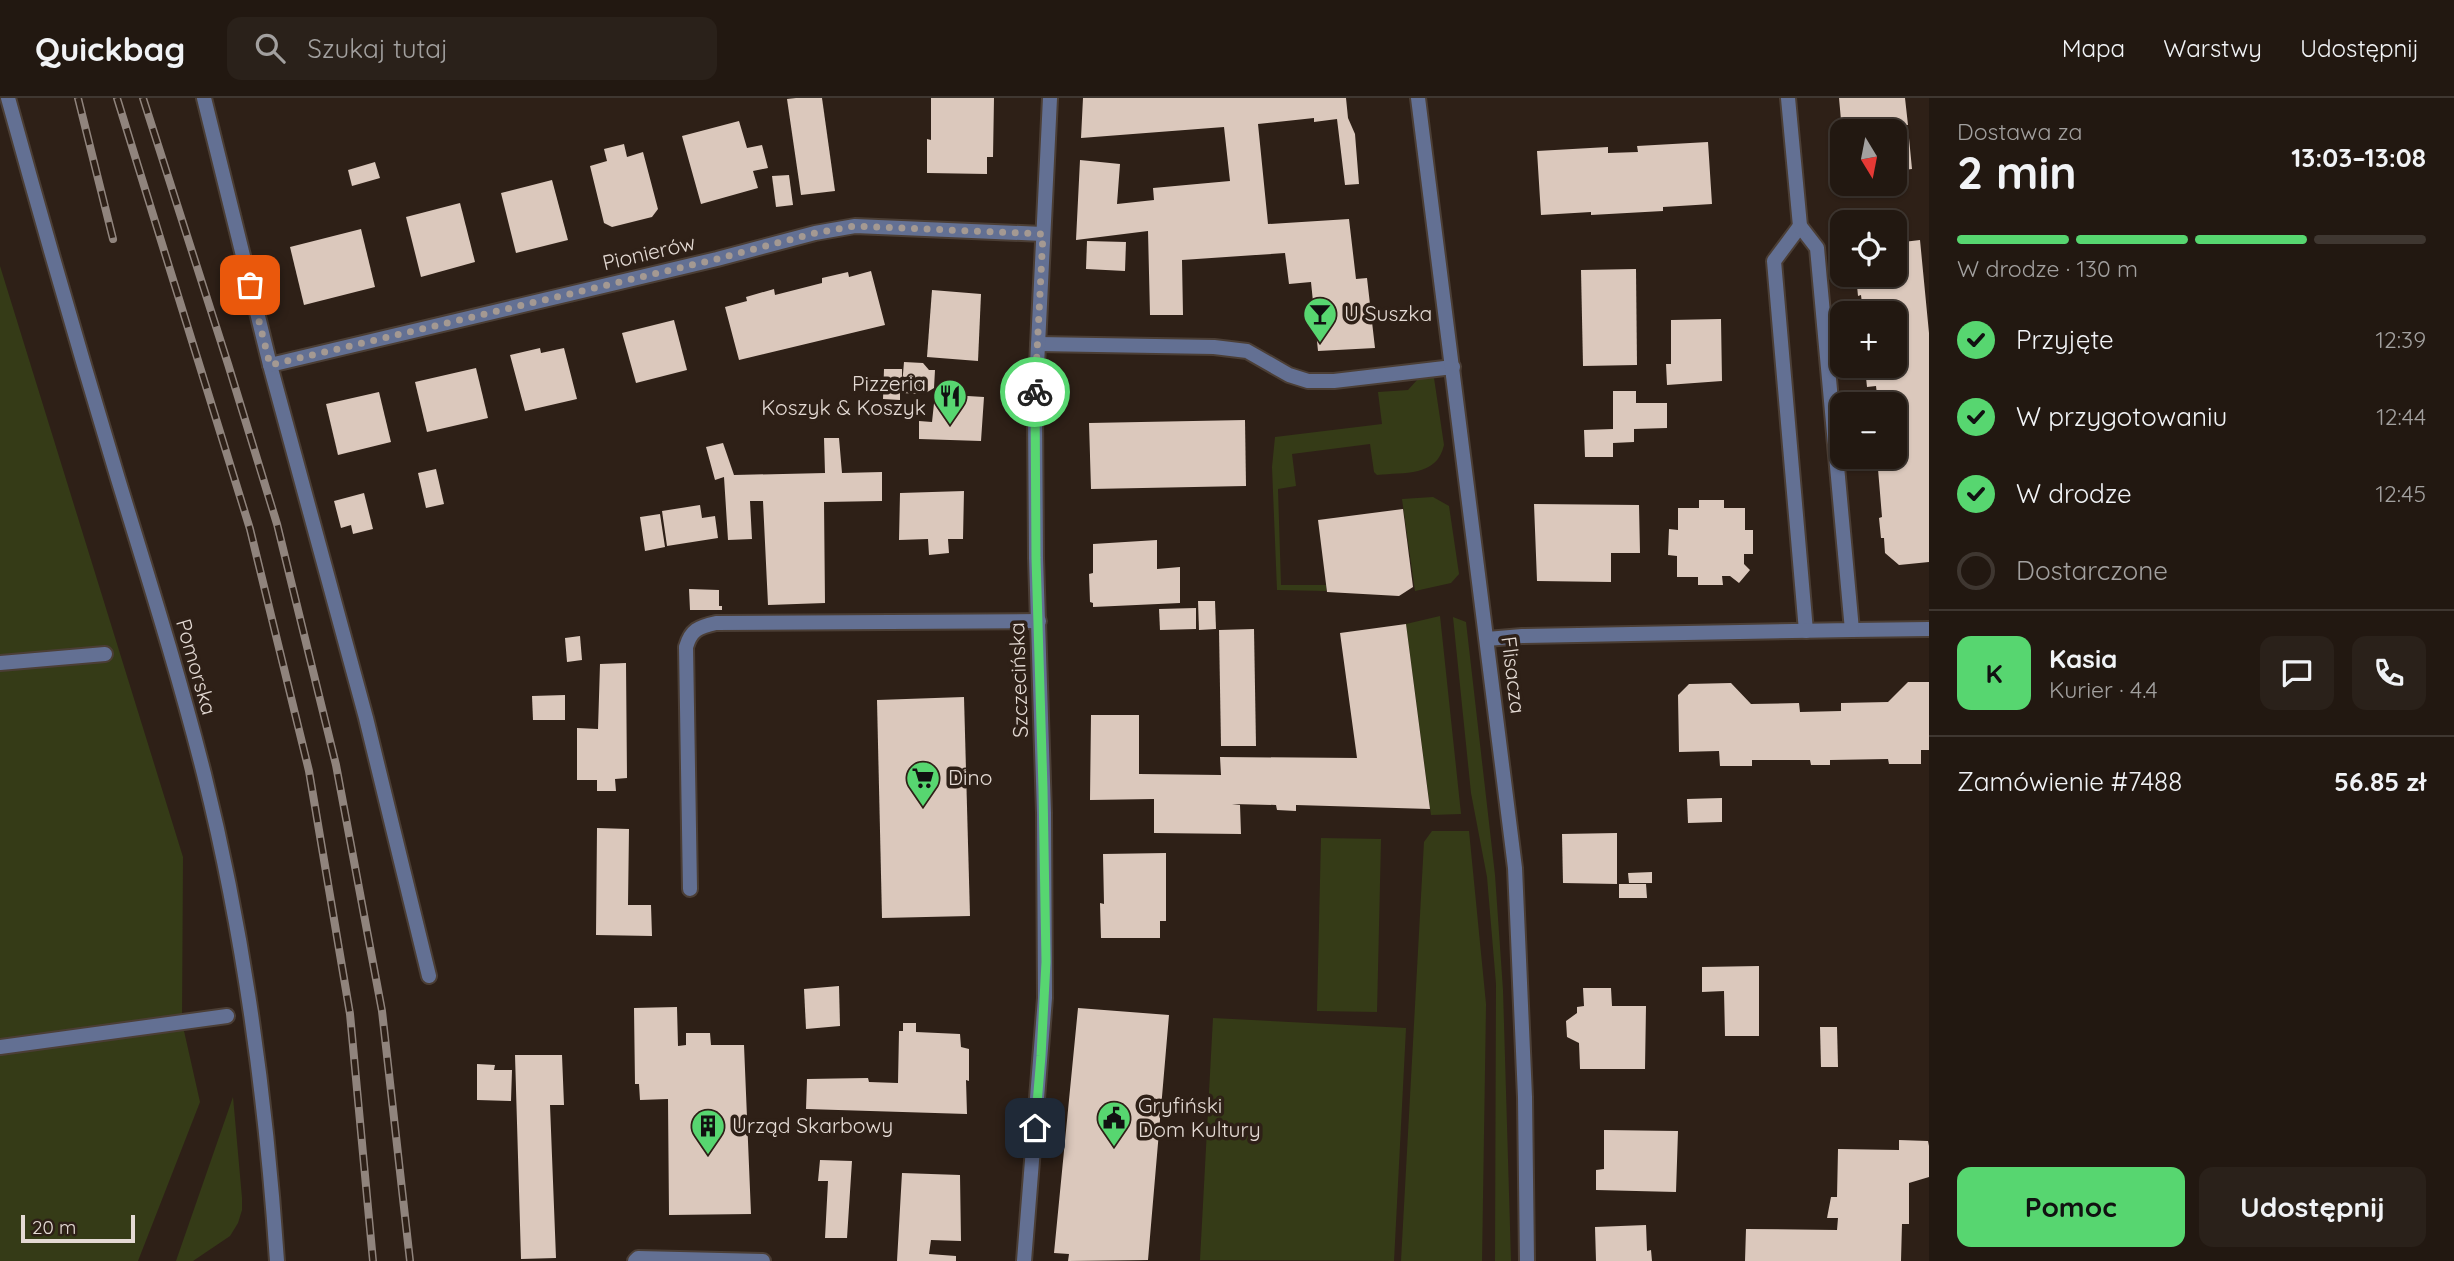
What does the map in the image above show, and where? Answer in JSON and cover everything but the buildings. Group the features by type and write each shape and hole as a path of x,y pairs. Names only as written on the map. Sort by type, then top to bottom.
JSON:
{"street":[{"name":"Pomorska","path":"8,98 63,296 165,635 204,776 244,964 258,1052 268,1136 277,1261"},
{"path":"204,98 270,365 366,718 429,976"},
{"name":"Szczecińska","path":"1024,1261 1046,962 1034,463 1050,98"},
{"name":"Flisacza","path":"1419,98 1511,835 1518,910 1527,1164 1527,1261"},
{"path":"1787,98 1800,226 1817,248 1852,630"},
{"name":"Pionierów","path":"270,365 717,259 815,233 855,226 1043,234"},
{"path":"1800,226 1774,261 1806,631"},
{"path":"1038,344 1236,349 1257,355 1289,375 1308,381 1334,382 1453,367"},
{"path":"690,889 686,647 690,634 700,626 716,623 1038,621"},
{"path":"1487,639 1522,636 1929,629"},
{"path":"0,663 105,654"},
{"path":"0,1046 227,1016"},
{"path":"635,1261 638,1258 763,1261"}],"green space":[{"path":"0,266 183,857 182,1022 200,1102 138,1261 0,1261"},
{"path":"1434,378 1444,445 1440,455 1427,468 1408,473 1377,475 1374,472 1370,444 1292,454 1296,486 1278,489 1281,585 1326,585 1326,591 1277,590 1272,467 1275,437 1382,424 1378,392 1408,390 1418,379"},
{"path":"1433,497 1449,506 1459,574 1451,583 1415,591 1402,499"},
{"path":"1440,616 1461,814 1431,815 1406,624"},
{"path":"1453,617 1466,622 1495,875 1503,990 1511,1261 1495,1261 1496,984 1487,877 1471,793"},
{"path":"1432,831 1469,831 1486,1004 1482,1261 1401,1261 1424,842"},
{"path":"1321,838 1381,839 1377,1012 1317,1011"},
{"path":"1213,1018 1406,1028 1394,1261 1200,1260"},
{"path":"233,1097 242,1198 238,1223 230,1236 193,1261 176,1261"}],"railway":[{"path":"78,98 113,239"},
{"path":"117,98 250,529 309,771 350,1014 373,1261"},
{"path":"143,98 277,524 336,765 382,1011 410,1261"}],"way so far":[{"path":"250,285 270,365 717,259 815,233 855,226 1043,234 1035,392"}],"place":[{"name":"U Suszka","path":"1320,344"},
{"name":"Pizzeria Koszyk & Koszyk","path":"950,426"},
{"name":"Dino","path":"923,808"},
{"name":"Gryfiński Dom Kultury","path":"1114,1148"},
{"name":"Urząd Skarbowy","path":"708,1156"}],"route":[{"path":"1035,392 1036,558 1046,912 1045,998 1035,1128"}]}
